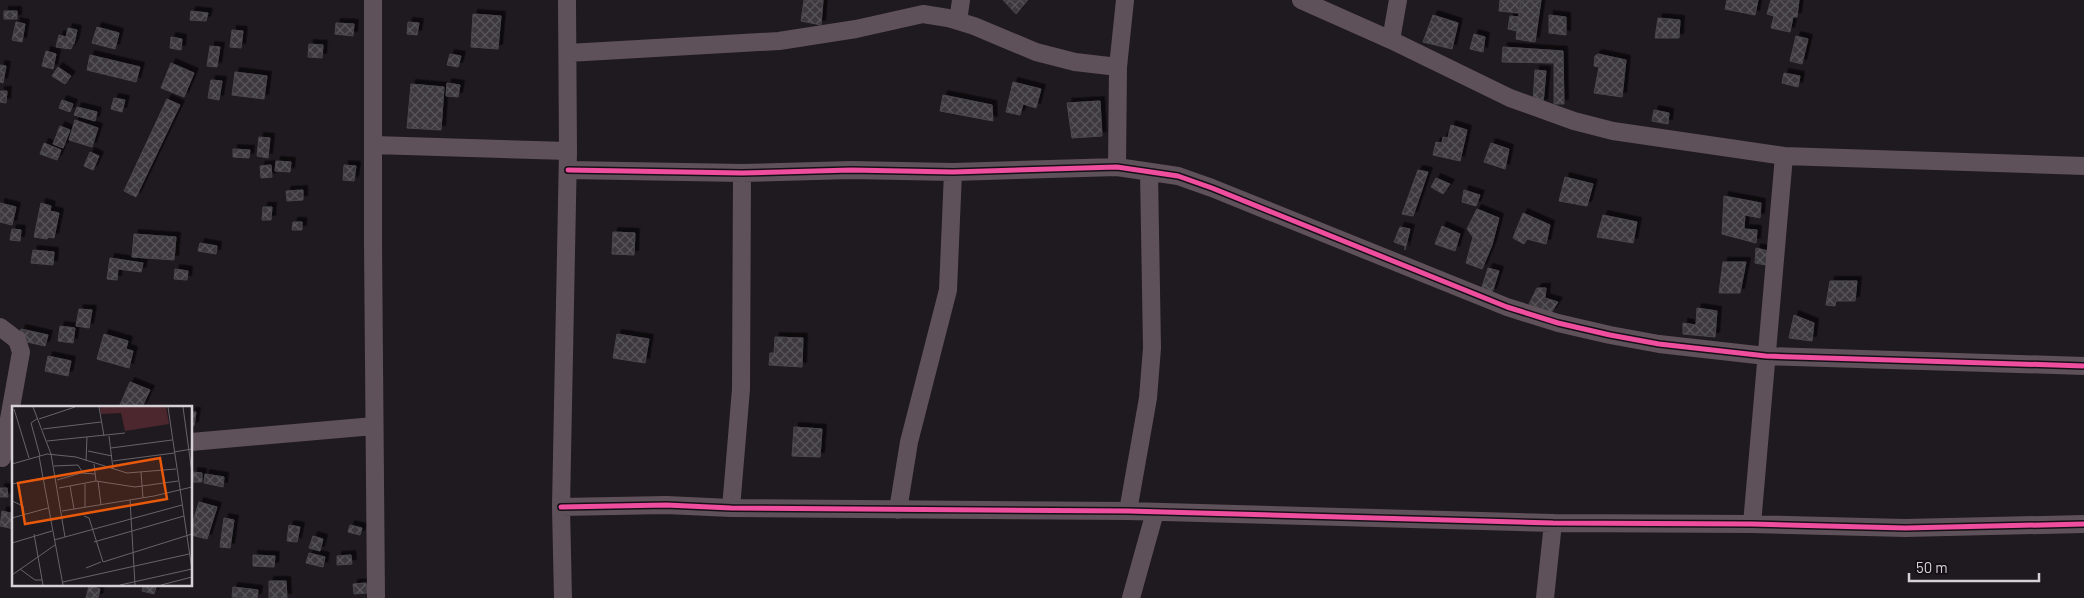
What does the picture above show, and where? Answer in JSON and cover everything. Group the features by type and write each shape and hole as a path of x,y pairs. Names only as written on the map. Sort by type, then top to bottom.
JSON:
{"street":[{"path":"373,0 376,598"},
{"path":"563,598 561,507 568,170 567,0"},
{"path":"958,21 961,0"},
{"path":"1116,167 1118,67 1125,0"},
{"path":"1301,0 1391,40 1510,98 1574,121 1613,131 1784,156 2084,166"},
{"path":"1391,40 1398,0"},
{"path":"568,53 779,41 856,29 923,14 958,21 1036,52 1075,62 1118,67"},
{"path":"374,145 568,151"},
{"path":"1752,524 1784,156"},
{"path":"568,170 742,173 851,170 953,172 1116,167 1178,176 1212,188 1507,308 1558,323 1659,344 1766,356 2084,366"},
{"path":"898,510 909,442 948,290 953,172"},
{"path":"1128,511 1148,398 1152,348 1149,172"},
{"path":"731,508 741,389 742,173"},
{"path":"0,327 17,340 20,345 21,352 13,406"},
{"path":"5,458 12,412"},
{"path":"192,442 374,426"},
{"path":"561,507 666,505 731,508 1128,511 1553,523 1752,524 1906,528 2084,524"},
{"path":"1131,598 1155,512"},
{"path":"1545,598 1553,523"}],"building":[{"path":"804,0 823,0 821,25 801,21"},
{"path":"1003,0 1028,0 1016,14"},
{"path":"1500,0 1521,0 1519,13 1499,11"},
{"path":"1521,0 1541,0 1535,42 1516,39"},
{"path":"1727,0 1758,0 1755,15 1725,9"},
{"path":"1771,0 1799,0 1797,17 1793,17 1790,32 1771,28 1774,16 1767,14"},
{"path":"4,11 17,11 17,19 4,19"},
{"path":"191,11 208,13 206,21 190,20"},
{"path":"473,14 501,16 498,49 471,47"},
{"path":"1433,15 1458,23 1452,49 1423,42"},
{"path":"1549,15 1566,17 1566,35 1549,33"},
{"path":"1510,16 1519,17 1517,31 1508,29"},
{"path":"1658,18 1680,20 1679,38 1655,38"},
{"path":"16,22 25,24 22,42 12,40"},
{"path":"408,22 419,23 417,35 407,34"},
{"path":"336,23 354,24 353,36 335,34"},
{"path":"97,27 119,33 115,49 92,43"},
{"path":"68,28 77,30 71,49 56,47 59,35 66,37"},
{"path":"232,30 243,31 241,48 230,47"},
{"path":"1474,34 1485,37 1483,52 1470,49"},
{"path":"1796,36 1808,39 1802,64 1790,61"},
{"path":"171,37 182,39 181,50 170,48"},
{"path":"309,44 323,45 322,58 308,57"},
{"path":"210,46 220,47 217,67 207,66"},
{"path":"1503,47 1563,51 1564,104 1554,104 1554,63 1502,62"},
{"path":"46,51 56,54 53,69 42,66"},
{"path":"450,54 461,56 458,67 447,65"},
{"path":"1598,54 1626,60 1622,97 1594,93 1599,67 1594,66 1595,56"},
{"path":"90,55 140,67 136,82 87,70"},
{"path":"171,63 194,73 184,97 161,88"},
{"path":"0,65 6,66 3,83 0,82"},
{"path":"58,67 71,76 65,84 52,76"},
{"path":"1535,70 1546,71 1543,104 1533,102"},
{"path":"235,72 267,76 264,99 232,95"},
{"path":"1784,73 1800,76 1798,87 1782,83"},
{"path":"211,80 222,81 219,100 208,98"},
{"path":"1013,82 1041,89 1036,108 1023,104 1020,115 1006,112"},
{"path":"447,83 460,85 458,97 446,96"},
{"path":"411,84 444,87 441,130 407,128"},
{"path":"0,91 7,91 6,103 0,102"},
{"path":"943,95 992,105 993,121 940,111"},
{"path":"114,98 125,100 122,112 111,109"},
{"path":"167,99 180,105 136,197 124,191"},
{"path":"62,100 73,104 70,112 59,108"},
{"path":"1100,101 1102,136 1072,138 1067,103"},
{"path":"77,107 97,112 95,121 74,115"},
{"path":"1654,110 1669,113 1668,124 1652,121"},
{"path":"75,120 98,128 92,147 69,140"},
{"path":"1451,125 1467,130 1460,161 1433,155 1436,142 1442,143 1443,137 1448,138"},
{"path":"60,126 70,130 63,148 53,144"},
{"path":"259,137 270,138 268,158 257,156"},
{"path":"44,143 61,150 57,160 40,154"},
{"path":"1491,143 1509,149 1505,169 1484,162"},
{"path":"233,149 250,150 249,158 233,157"},
{"path":"90,152 99,156 93,170 84,166"},
{"path":"276,161 291,162 290,172 275,171"},
{"path":"271,165 272,177 261,178 260,166"},
{"path":"344,165 356,166 354,181 343,180"},
{"path":"1418,170 1428,172 1413,216 1402,214"},
{"path":"1565,177 1593,184 1587,206 1559,201"},
{"path":"1436,178 1450,184 1443,194 1431,187"},
{"path":"303,190 303,200 287,201 286,191"},
{"path":"1464,190 1480,195 1476,206 1462,202"},
{"path":"1724,196 1761,203 1760,218 1745,215 1744,229 1757,230 1756,243 1722,234"},
{"path":"0,203 16,207 12,225 0,222"},
{"path":"41,203 51,206 50,211 59,213 54,238 34,237"},
{"path":"263,207 272,207 271,220 262,220"},
{"path":"1477,209 1499,218 1492,245 1473,237 1467,229"},
{"path":"1523,213 1550,225 1546,244 1527,239 1524,244 1513,238"},
{"path":"1603,215 1637,222 1633,243 1597,237"},
{"path":"293,222 302,222 302,230 292,230"},
{"path":"1442,226 1460,234 1455,251 1435,244"},
{"path":"1400,227 1410,229 1405,250 1405,246 1394,242"},
{"path":"12,229 21,230 20,241 10,240"},
{"path":"613,232 635,233 634,255 612,254"},
{"path":"134,234 176,237 174,260 132,257"},
{"path":"1473,237 1492,245 1482,269 1466,263"},
{"path":"200,243 217,246 216,254 198,251"},
{"path":"1756,248 1768,251 1766,265 1755,263"},
{"path":"33,250 54,252 53,265 31,263"},
{"path":"110,258 143,263 141,272 118,269 117,280 107,279"},
{"path":"1723,262 1746,262 1740,293 1719,293"},
{"path":"1488,268 1499,271 1492,293 1481,290"},
{"path":"175,269 188,271 187,280 174,279"},
{"path":"1830,281 1857,281 1855,301 1836,301 1835,306 1826,305"},
{"path":"1537,288 1546,288 1545,298 1558,302 1551,313 1529,304"},
{"path":"1697,308 1717,311 1715,337 1683,334 1683,323 1696,325"},
{"path":"79,309 92,310 89,328 76,326"},
{"path":"1794,315 1814,323 1812,341 1789,338"},
{"path":"60,326 75,328 73,343 58,341"},
{"path":"21,329 48,335 45,346 18,340"},
{"path":"104,334 128,341 126,349 133,351 129,368 97,359"},
{"path":"617,334 649,339 645,363 613,358"},
{"path":"775,337 803,338 802,367 769,365 770,353 774,353"},
{"path":"48,356 71,361 68,376 45,371"},
{"path":"130,382 150,390 142,406 119,406"},
{"path":"192,412 196,412 194,426 192,426"},
{"path":"794,427 822,429 820,457 792,456"},
{"path":"193,472 202,473 202,482 193,482"},
{"path":"205,474 224,477 223,487 204,483"},
{"path":"0,488 7,488 8,497 0,497"},
{"path":"199,502 217,507 207,539 192,535 192,525"},
{"path":"2,511 12,514 12,529 0,526"},
{"path":"224,518 234,520 230,548 220,547"},
{"path":"289,525 300,527 297,542 287,541"},
{"path":"350,525 362,528 360,535 348,532"},
{"path":"313,536 323,539 320,551 309,548"},
{"path":"309,553 325,557 323,567 306,563"},
{"path":"253,555 275,556 274,567 253,566"},
{"path":"351,555 352,564 337,565 337,556"},
{"path":"269,581 286,581 287,598 269,598"},
{"path":"366,583 367,593 354,594 353,584"},
{"path":"89,586 100,589 98,598 86,598"},
{"path":"143,586 156,587 154,594 142,591"},
{"path":"233,587 258,590 257,598 232,597"}],"cycle path":[{"path":"568,170 742,173 851,170 953,172 1117,167 1178,176 1507,307 1558,323 1610,335 1659,344 1766,356 2084,366"},
{"path":"561,507 666,505 731,508 1128,511 1553,523 1752,524 1905,528 2084,524"}]}
